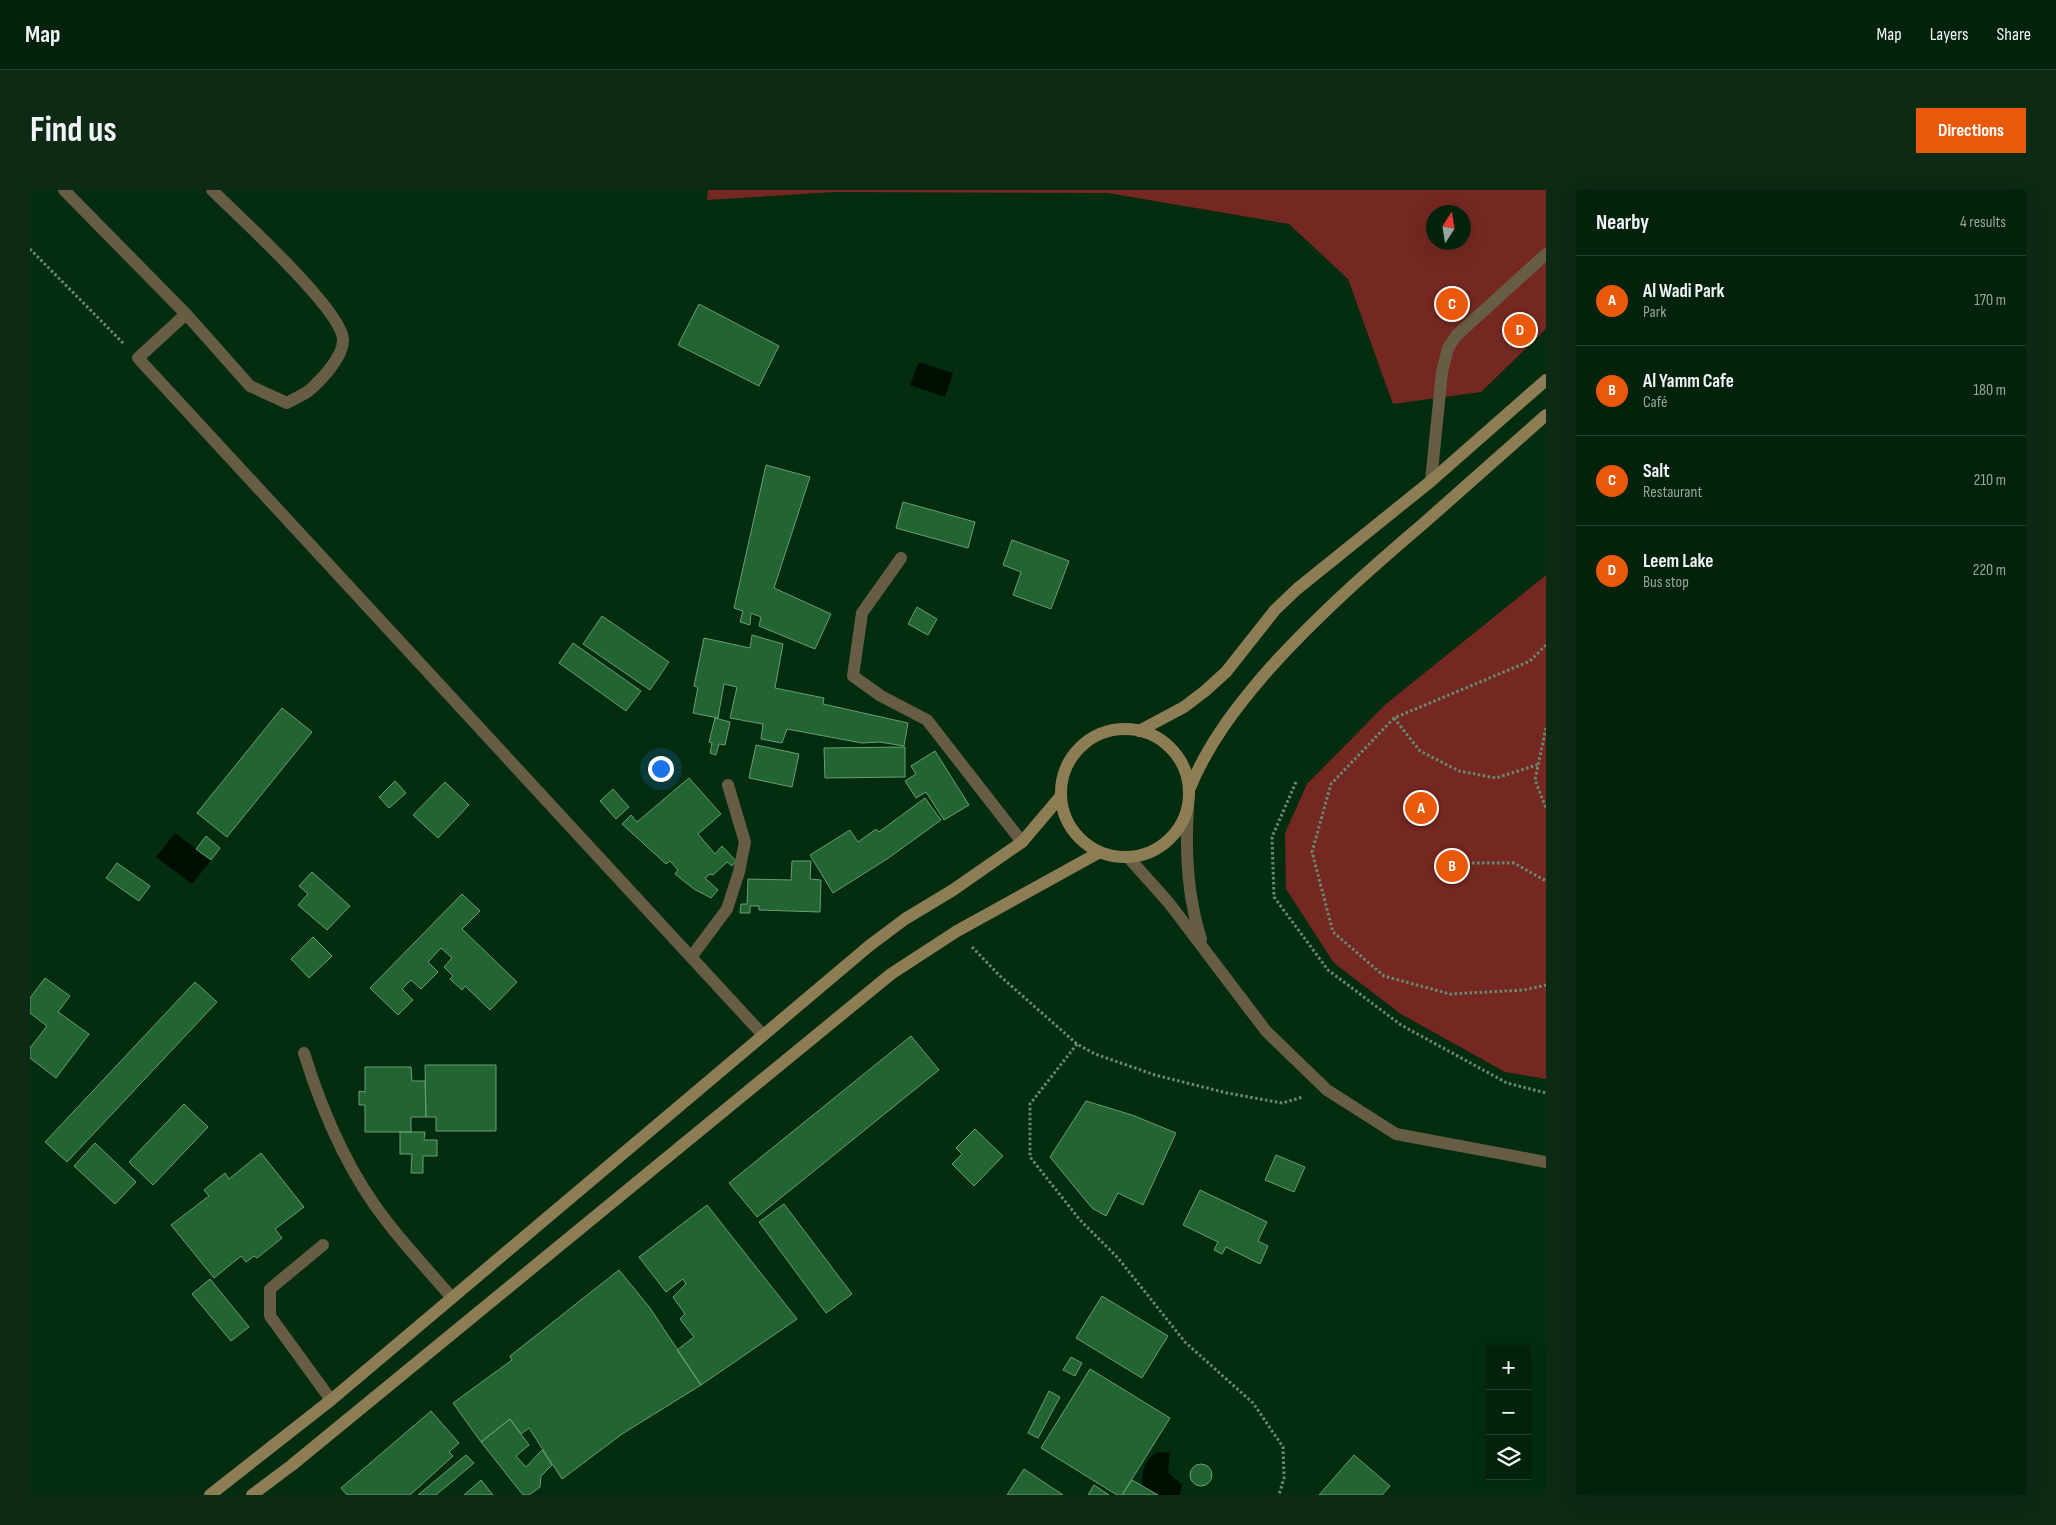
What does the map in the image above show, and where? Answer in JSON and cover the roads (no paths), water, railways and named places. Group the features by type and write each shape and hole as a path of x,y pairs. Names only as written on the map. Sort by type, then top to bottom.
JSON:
{"main road":[{"path":"1139,731 1184,707 1205,691 1226,672 1275,610 1297,589 1431,481 1546,380"},
{"path":"1189,790 1218,732 1293,643 1380,559 1546,415"},
{"path":"1139,731 1155,736 1168,746 1179,759 1186,774 1189,790 1188,807 1177,830 1160,847 1144,854 1128,857 1100,852 1077,835 1069,824 1063,810 1061,796 1062,780 1068,764 1078,750 1090,740 1106,732 1139,731"},
{"path":"210,1495 331,1400 763,1035 905,919 952,890 1022,842 1061,796"},
{"path":"252,1495 292,1466 786,1058 891,974 957,931 1100,852"}],"street":[{"path":"64,190 186,314 250,386 287,403 313,388 341,353 343,339 339,328 305,282 212,190"},
{"path":"1431,481 1442,372 1448,348 1456,336 1546,254"},
{"path":"186,314 138,358 763,1035"},
{"path":"901,558 862,613 853,676 881,696 927,720 1022,842"},
{"path":"692,956 727,909 740,872 745,842 728,786"},
{"path":"1188,807 1186,856 1190,896 1205,953"},
{"path":"1128,857 1169,903 1205,953 1266,1031 1328,1090 1396,1134 1546,1162"},
{"path":"304,1053 329,1124 366,1191 387,1222 452,1298"},
{"path":"323,1245 270,1289 270,1316 331,1400"}],"place":[{"name":"Salt","path":"1452,304"},
{"name":"Leem Lake","path":"1520,330"},
{"name":"Al Wadi Park","path":"1421,808"},
{"name":"Al Yamm Cafe","path":"1452,866"}]}
